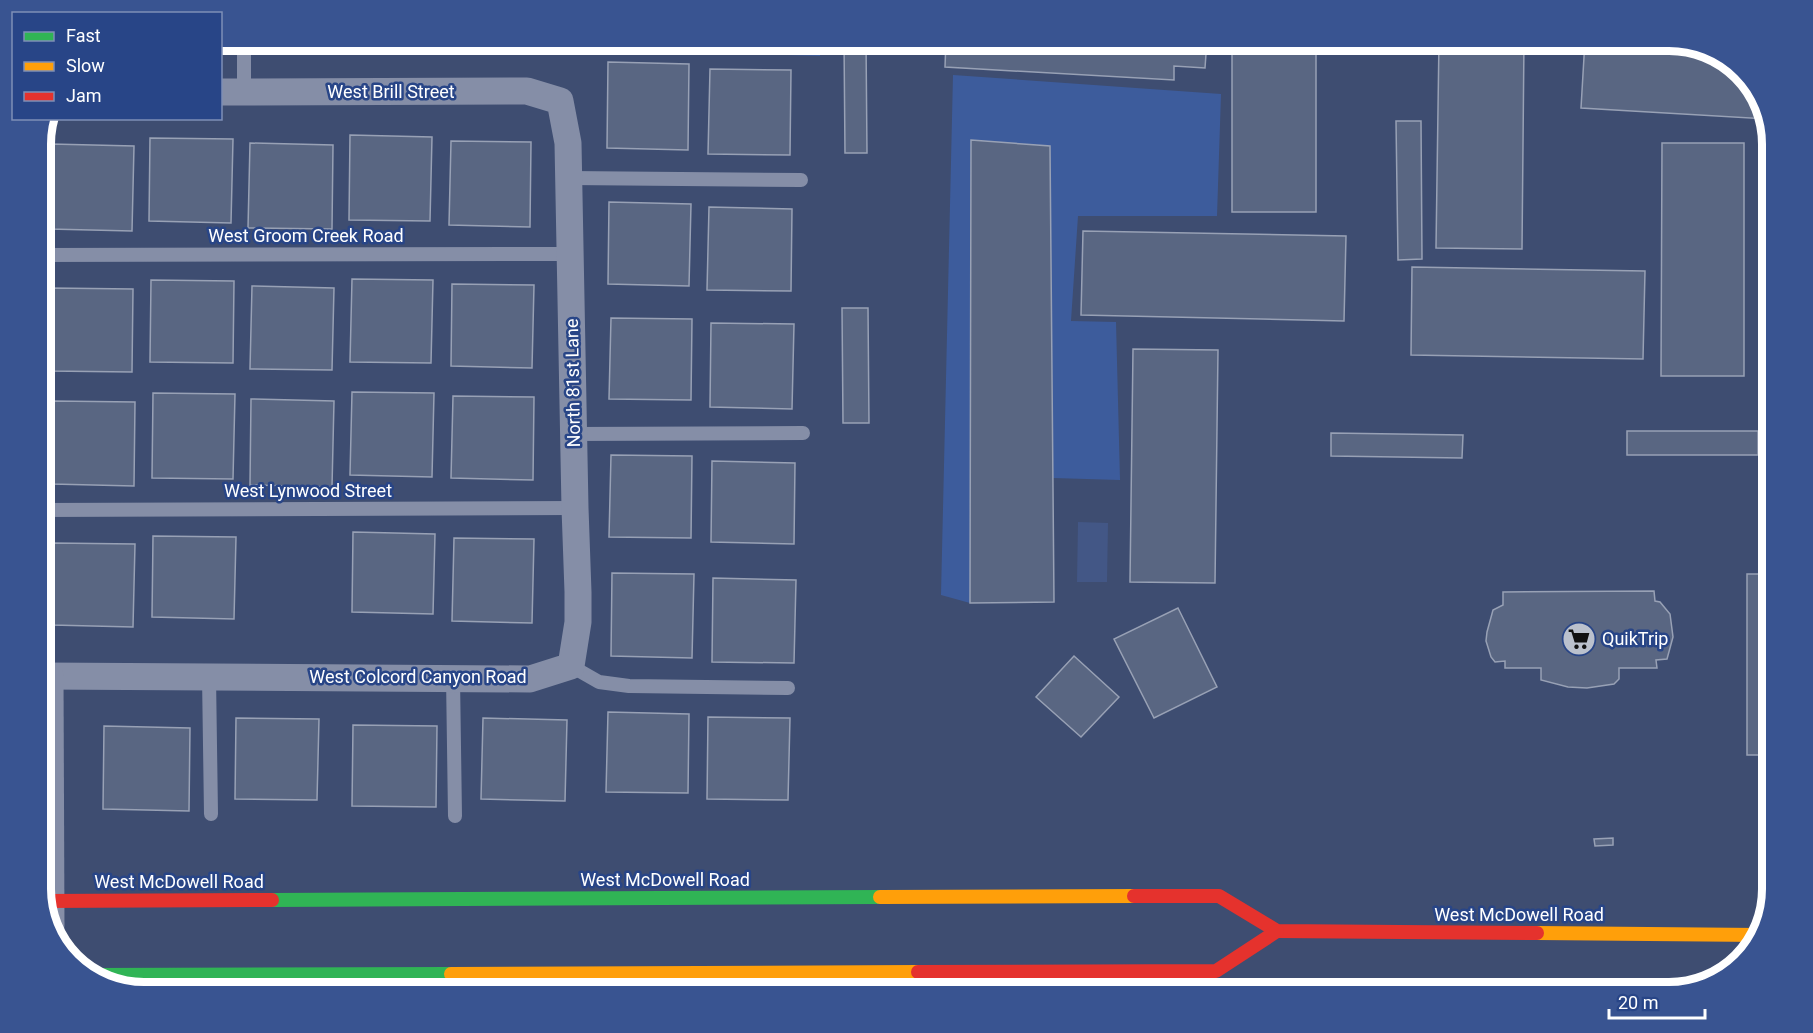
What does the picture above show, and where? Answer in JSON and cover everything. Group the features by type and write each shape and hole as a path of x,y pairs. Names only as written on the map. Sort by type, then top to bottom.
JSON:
{"main road":[{"name":"West McDowell Road","path":"53,909 1220,896 1277,931 1750,935"},
{"path":"108,975 1216,971 1277,931"}],"street":[{"name":"West Brill Street","path":"232,92 527,91 560,100"},
{"name":"North 81st Lane","path":"560,100 568,143 571,254 578,622 571,666"},
{"name":"West Colcord Canyon Road","path":"51,676 530,679 571,666"}],"lane":[{"path":"232,92 241,51"},
{"path":"569,178 801,180"},
{"name":"West Groom Creek Road","path":"51,255 571,254"},
{"path":"574,434 803,433"},
{"name":"West Lynwood Street","path":"51,510 575,508"},
{"path":"571,666 599,682 629,686 788,688"},
{"path":"209,676 211,814"},
{"path":"453,677 455,816"}],"shaded area":[{"path":"642,51 820,51 820,56"},
{"path":"953,75 1221,94 1217,216 1078,216 1071,321 1116,322 1120,480 1053,478 1050,147 971,140 970,603 941,595"},
{"path":"1078,522 1108,523 1107,582 1077,582"}],"building":[{"path":"271,51 352,51 352,54 271,53"},
{"path":"385,51 471,51 471,53"},
{"path":"844,51 866,51 867,153 845,153"},
{"path":"946,51 1206,51 1205,68 1174,66 1174,80 945,67"},
{"path":"1232,51 1316,51 1316,212 1232,212"},
{"path":"1439,51 1524,51 1522,249 1436,248"},
{"path":"1584,51 1669,51 1705,58 1726,70 1743,87 1758,118 1581,108"},
{"path":"608,62 689,64 688,150 607,148"},
{"path":"710,69 791,70 790,155 708,154"},
{"path":"1396,121 1421,121 1422,259 1398,260"},
{"path":"350,135 432,137 430,221 349,220"},
{"path":"150,138 233,139 231,223 149,221"},
{"path":"971,140 1050,146 1054,602 970,603"},
{"path":"451,141 531,142 530,227 449,225"},
{"path":"250,143 333,145 332,229 248,228"},
{"path":"1662,143 1744,143 1744,376 1661,376"},
{"path":"51,144 134,146 132,231 51,229"},
{"path":"609,202 691,204 689,286 608,284"},
{"path":"709,207 792,209 791,291 707,290"},
{"path":"1083,231 1346,236 1344,321 1081,315"},
{"path":"1412,267 1645,271 1643,359 1411,355"},
{"path":"352,279 433,280 431,363 350,362"},
{"path":"151,280 234,281 233,363 150,362"},
{"path":"452,284 534,285 532,368 451,366"},
{"path":"252,286 334,288 332,370 250,369"},
{"path":"51,288 133,289 132,372 51,371"},
{"path":"842,308 868,308 869,423 843,423"},
{"path":"611,318 692,319 691,400 609,399"},
{"path":"711,323 794,324 792,409 710,407"},
{"path":"1133,349 1218,350 1215,583 1130,582"},
{"path":"352,392 434,393 432,477 350,475"},
{"path":"153,393 235,394 233,479 152,478"},
{"path":"453,396 534,397 533,480 451,478"},
{"path":"251,399 334,401 332,487 250,485"},
{"path":"54,401 135,402 134,486 52,484"},
{"path":"1627,431 1758,431 1758,455 1627,455"},
{"path":"1331,433 1463,435 1462,458 1331,456"},
{"path":"611,455 692,456 691,538 609,537"},
{"path":"712,461 795,463 794,544 711,542"},
{"path":"353,532 435,534 433,614 352,612"},
{"path":"153,536 236,537 234,619 152,617"},
{"path":"454,538 534,539 532,623 452,621"},
{"path":"53,543 135,544 133,627 52,625"},
{"path":"612,573 694,574 692,658 611,656"},
{"path":"1747,574 1762,574 1762,755 1747,755"},
{"path":"713,578 796,580 794,663 712,662"},
{"name":"QuikTrip","path":"1654,591 1655,601 1660,602 1670,614 1673,637 1667,659 1656,660 1657,668 1619,668 1619,679 1614,684 1587,688 1568,687 1541,680 1541,668 1505,668 1505,661 1495,662 1491,657 1486,641 1487,632 1493,610 1503,605 1503,592"},
{"path":"1178,608 1217,687 1154,718 1114,639"},
{"path":"1074,656 1119,697 1081,737 1036,697"},
{"path":"608,712 689,714 688,793 606,792"},
{"path":"708,717 790,718 788,800 707,799"},
{"path":"236,718 319,719 317,800 235,799"},
{"path":"483,718 567,720 565,801 481,799"},
{"path":"353,725 437,726 436,807 352,806"},
{"path":"104,726 190,728 189,811 103,809"},
{"path":"1613,838 1613,845 1595,846 1594,839"}],"traffic: fast":[{"path":"272,900 880,897"},
{"path":"108,975 451,974"}],"traffic: slow":[{"path":"880,897 1134,896"},
{"path":"1537,933 1750,935"},
{"path":"451,974 918,972"}],"traffic: jam":[{"path":"1134,896 1219,896 1277,931 1537,933"},
{"path":"52,901 272,900"},
{"path":"918,972 1216,971 1277,931"}],"place":[{"name":"QuikTrip","path":"1579,639"}]}
